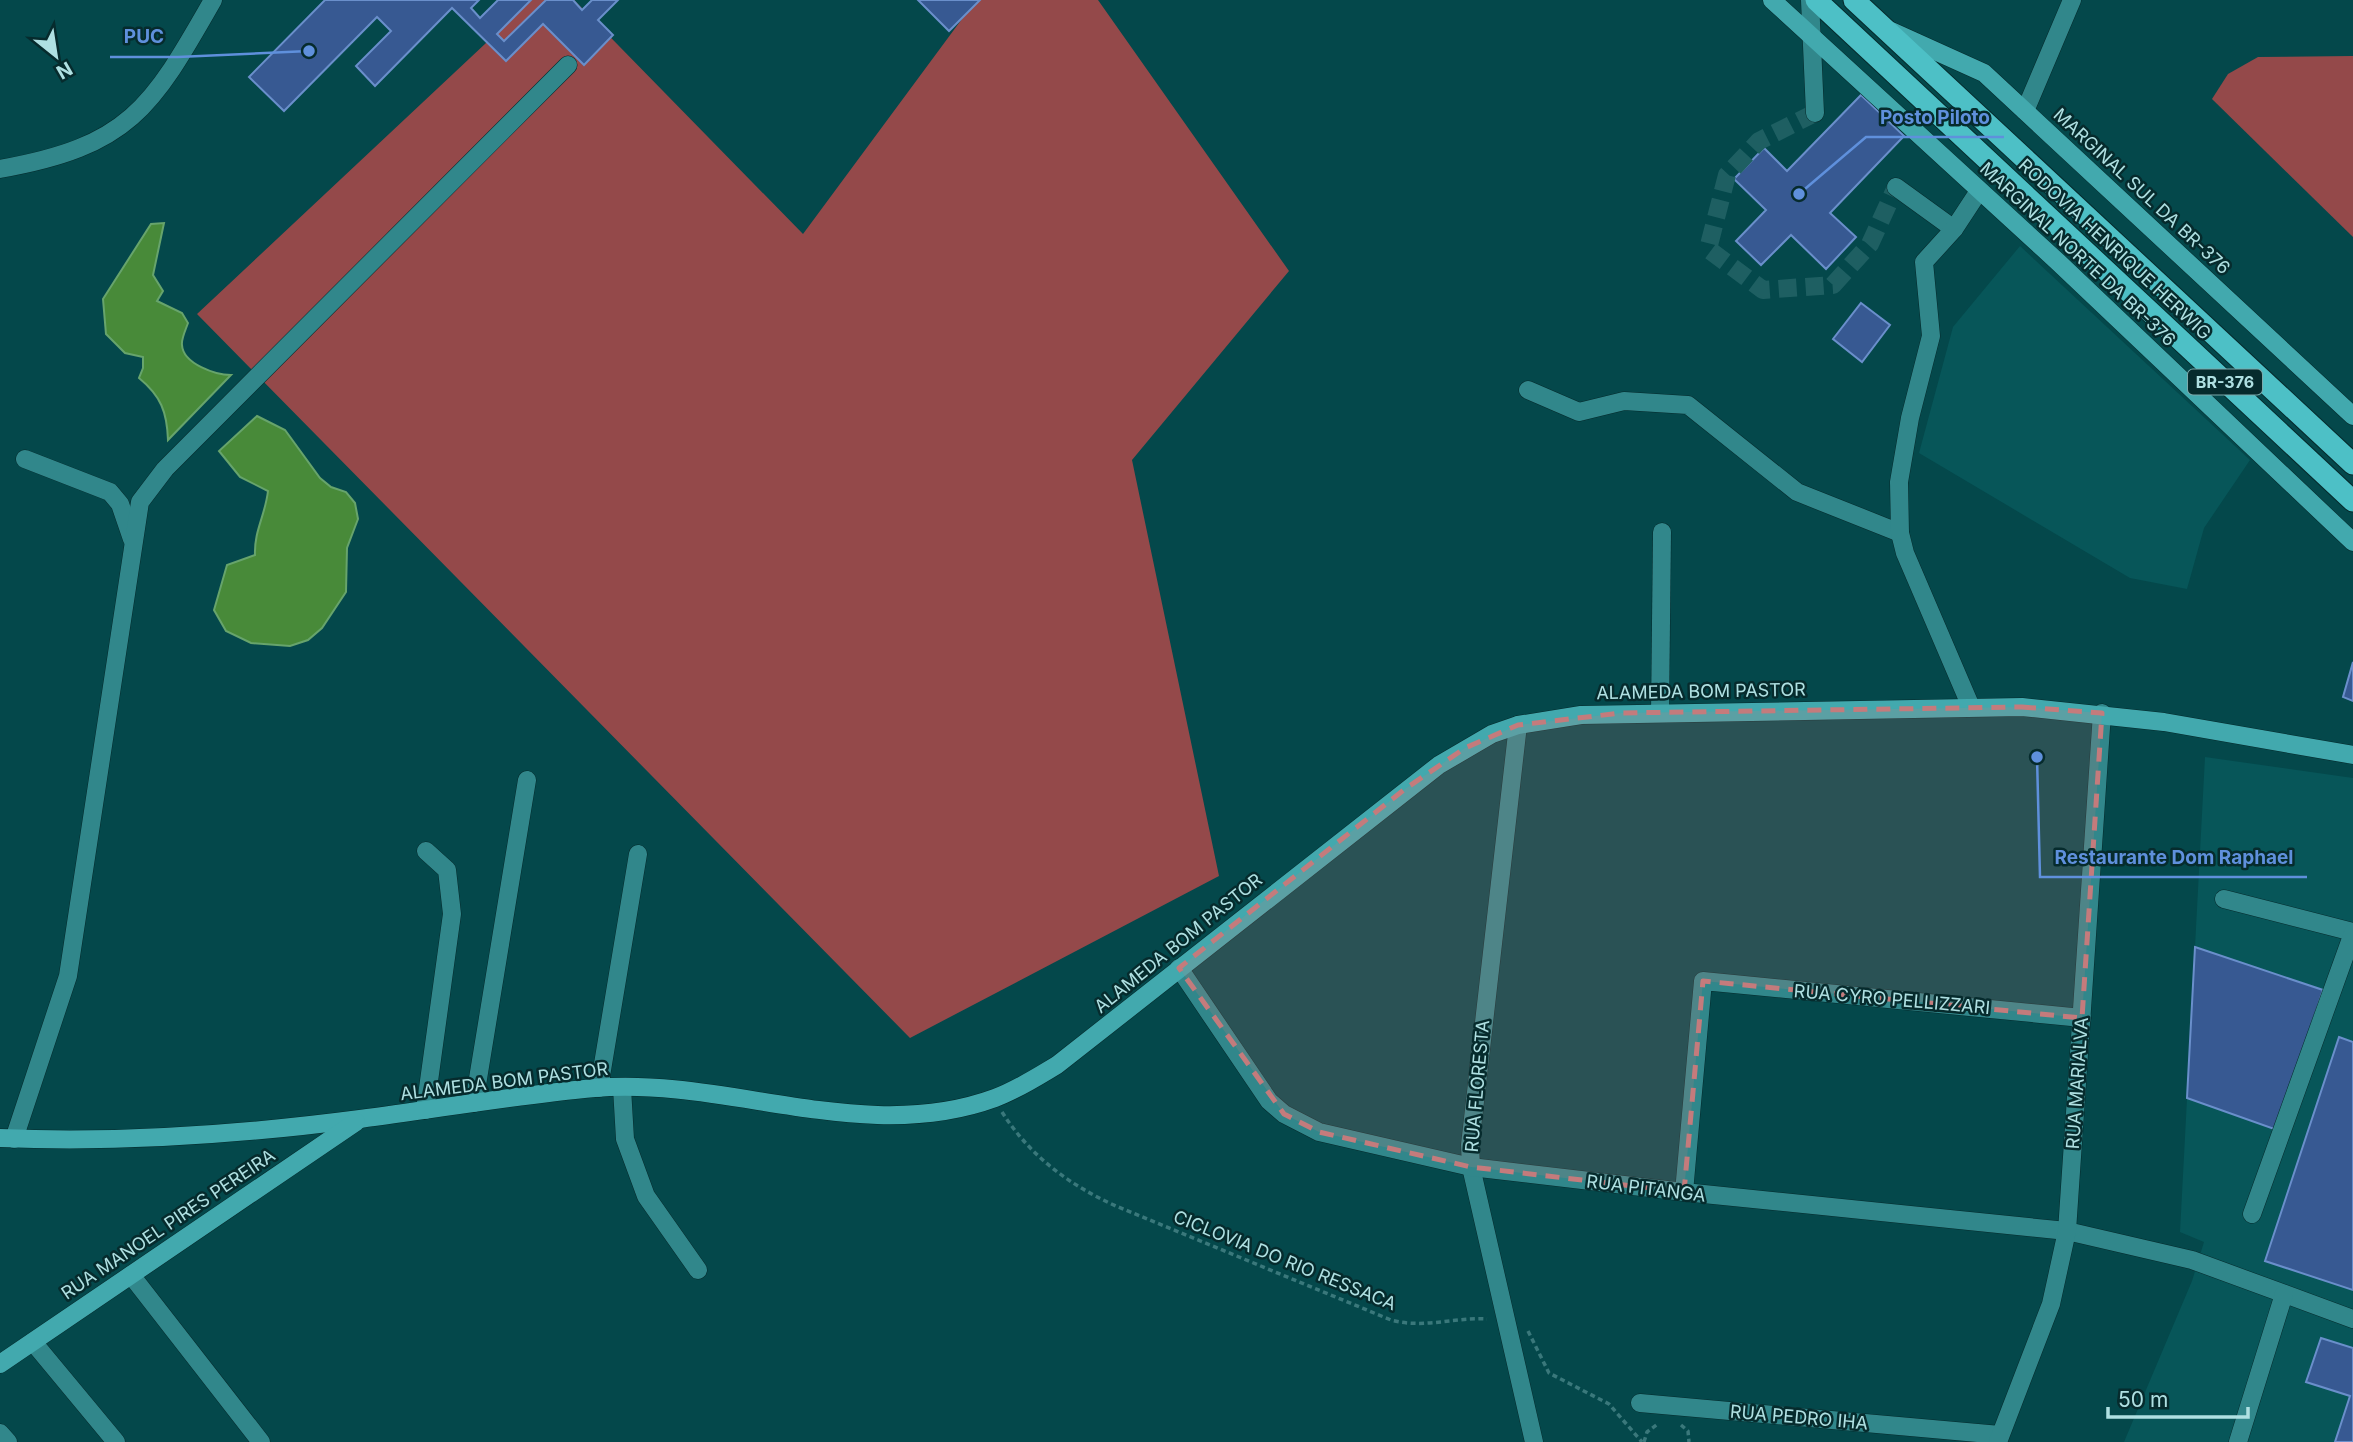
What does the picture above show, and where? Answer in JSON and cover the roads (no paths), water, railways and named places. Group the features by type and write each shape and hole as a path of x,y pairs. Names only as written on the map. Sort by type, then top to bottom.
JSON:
{"highway":[{"name":"RODOVIA HENRIQUE HERWIG","path":"1816,0 2353,501"},
{"name":"RODOVIA HENRIQUE HERWIG","path":"1854,0 2353,464"}],"main road":[{"name":"MARGINAL NORTE DA BR-376","path":"1772,0 2353,542"},
{"name":"MARGINAL SUL DA BR-376","path":"1882,26 1984,73 2353,416"},
{"name":"ALAMEDA BOM PASTOR","path":"7,1138 219,1132 359,1119 598,1088 711,1093 870,1115 937,1112 994,1098 1057,1065 1405,789 1465,748 1518,725 1581,715 2034,707 2102,713 2353,755"},
{"name":"RUA MANOEL PIRES PEREIRA","path":"0,1364 359,1119"}],"street":[{"path":"0,169 75,152 128,122 148,103 169,74 213,0"},
{"path":"1810,0 1815,113"},
{"path":"2025,111 2072,0"},
{"path":"7,1138 68,976 140,502 165,469 568,65"},
{"path":"1896,187 1954,229"},
{"path":"1970,707 1916,580 1900,533 1899,482 1903,453 1931,336 1924,262 1954,229 1979,191"},
{"path":"1528,390 1580,412 1623,401 1688,405 1797,492 1900,533"},
{"path":"25,459 110,492 120,504 133,542"},
{"path":"1660,713 1662,532"},
{"name":"RUA MARIALVA","path":"1999,1438 2052,1304 2067,1231 2102,713"},
{"name":"RUA FLORESTA","path":"1518,725 1470,1125 1471,1167 1534,1442"},
{"path":"474,1103 527,780"},
{"path":"425,1110 452,914 447,870 426,851"},
{"path":"598,1088 638,854"},
{"path":"2224,899 2353,932 2252,1214"},
{"name":"RUA PITANGA","path":"1180,968 1269,1101 1284,1114 1319,1132 1471,1167 1684,1192 2067,1231 2192,1261 2353,1319"},
{"name":"RUA CYRO PELLIZZARI","path":"1684,1192 1703,981 2082,1018"},
{"path":"622,1088 625,1139 646,1196 698,1270"},
{"path":"131,1275 261,1442"},
{"path":"2238,1442 2284,1294"},
{"path":"33,1342 116,1442"},
{"name":"RUA PEDRO IHA","path":"1640,1403 1999,1438"},
{"path":"0,1433 8,1442"}],"tunnel":[{"path":"1815,113 1759,141 1727,175 1708,249 1763,290 1833,285 1870,244 1896,187"}],"place":[{"name":"PUC","path":"309,51"},
{"name":"Posto Piloto","path":"1799,194"},
{"name":"Restaurante Dom Raphael","path":"2037,757"}]}
